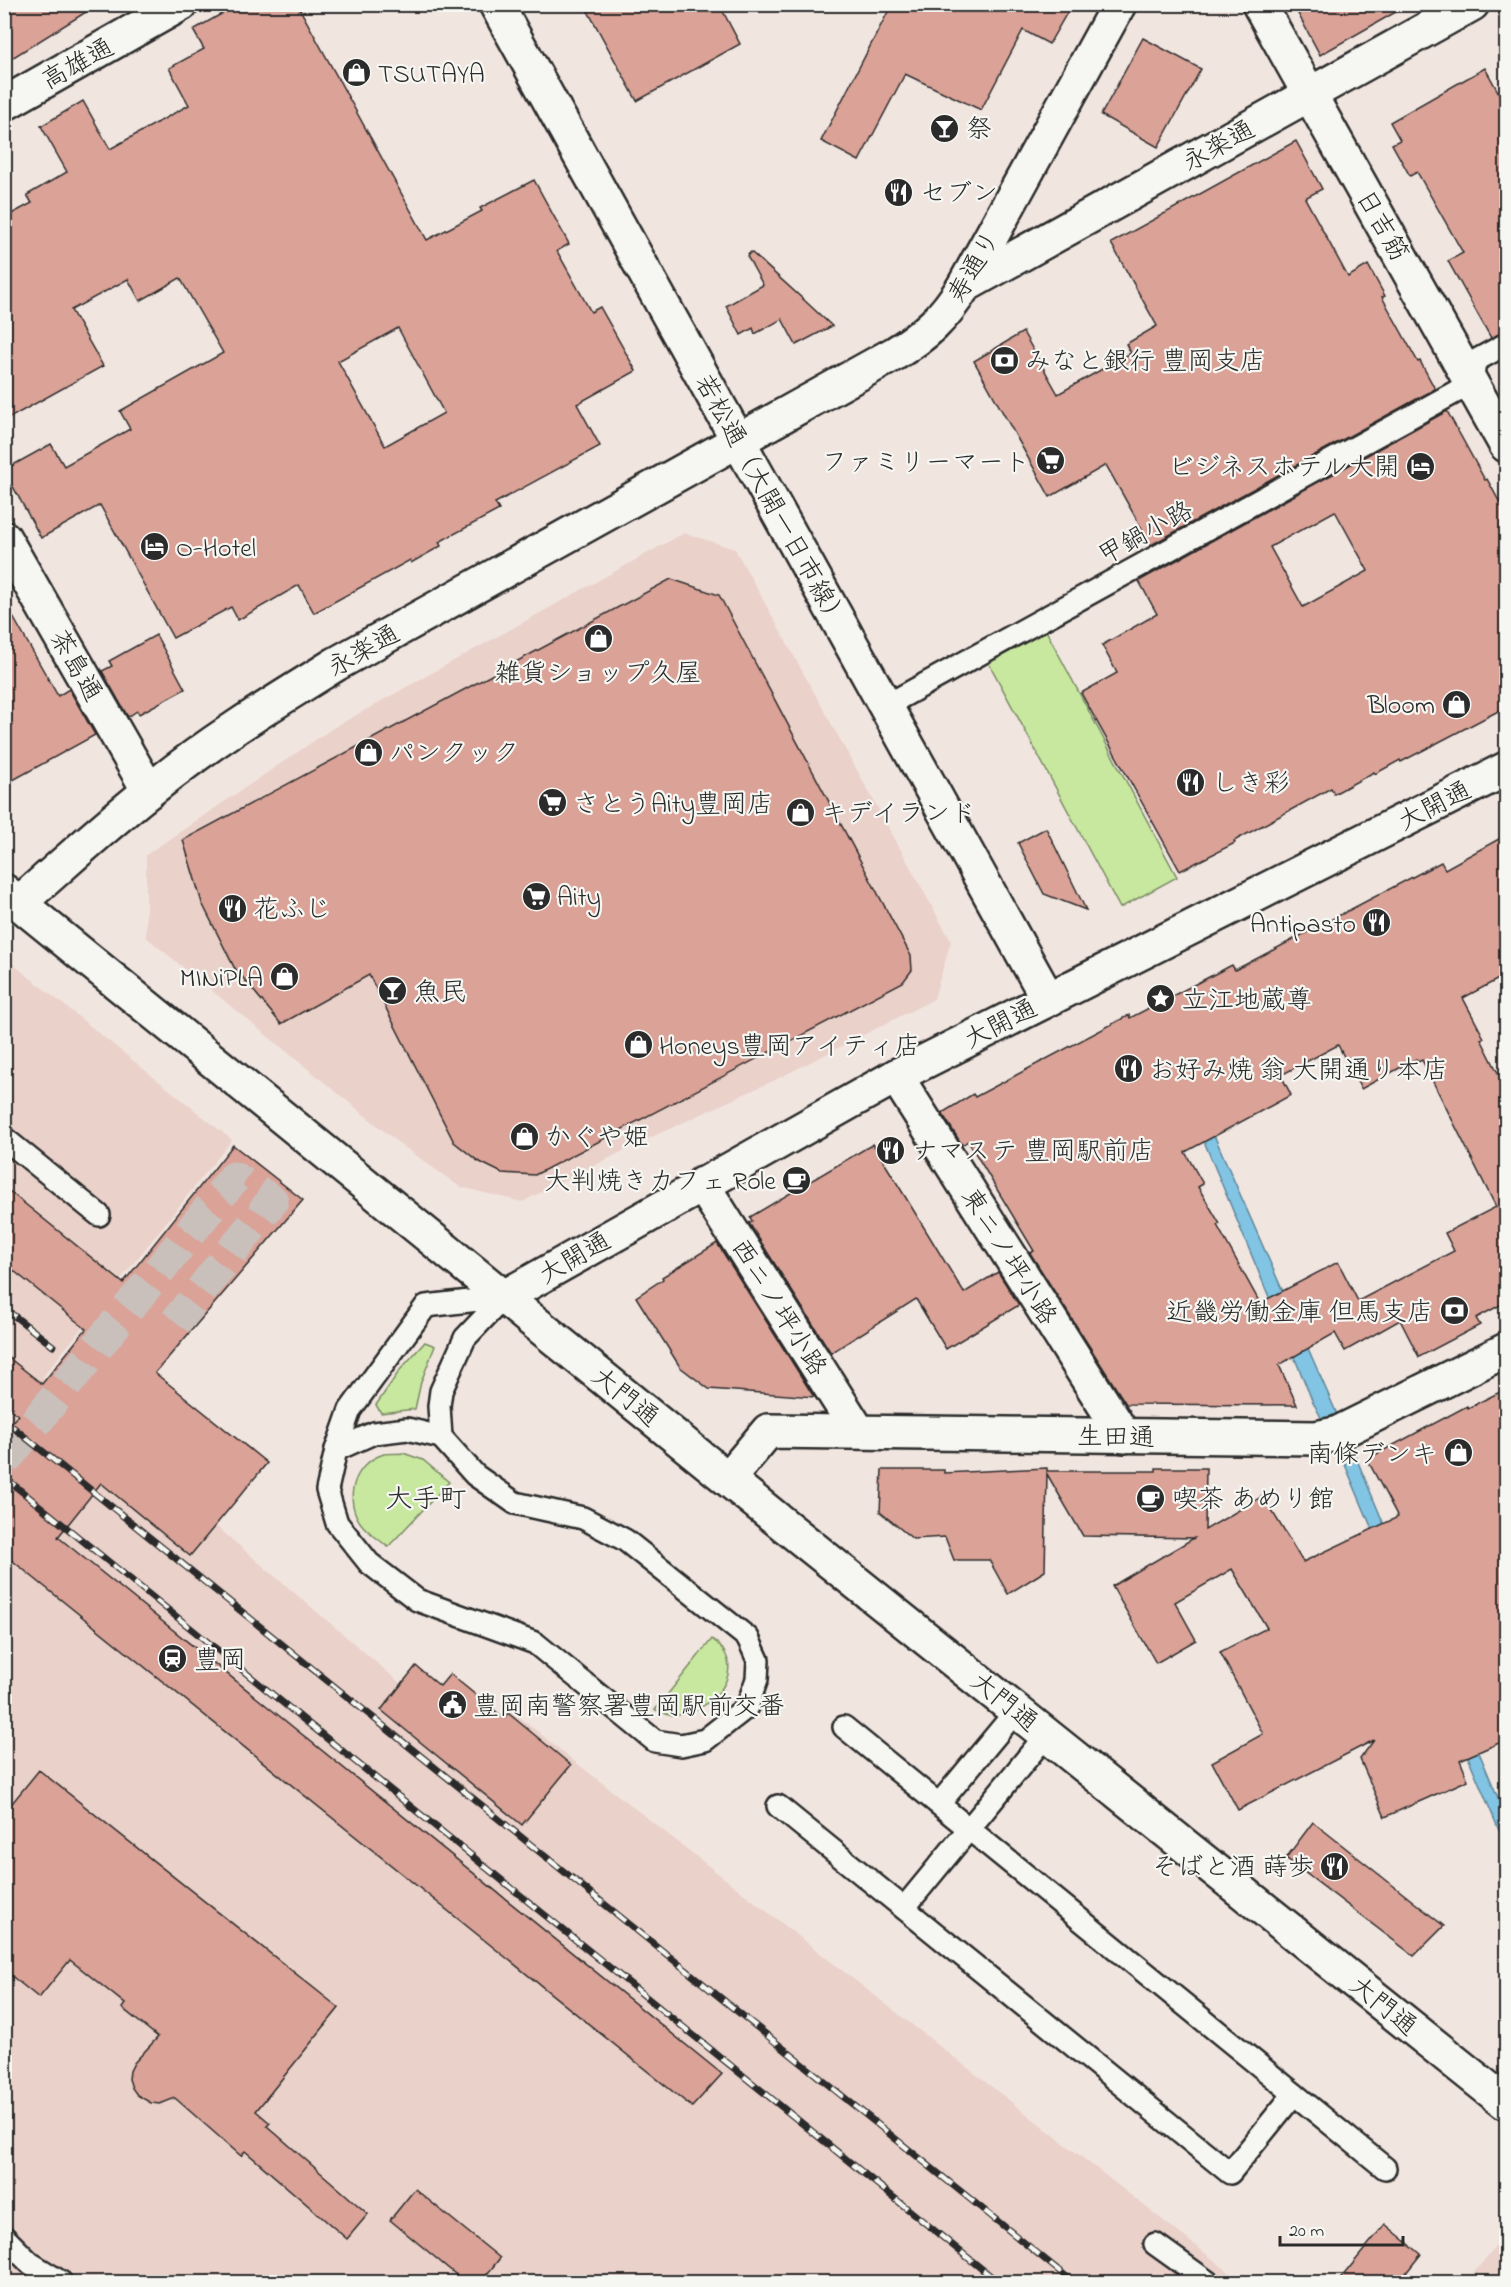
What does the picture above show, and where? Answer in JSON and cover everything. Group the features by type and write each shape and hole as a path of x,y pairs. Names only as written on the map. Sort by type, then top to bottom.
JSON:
{"street":[{"name":"高雄通","path":"4,104 180,4"},
{"name":"若松通（大開一日市線）","path":"496,4 737,440 887,705 1048,999"},
{"name":"寿通り","path":"737,440 894,354 922,336 939,321 964,286 1119,4"},
{"name":"日吉筋","path":"1259,4 1506,445"},
{"name":"永楽通","path":"964,286 1472,4"},
{"name":"永楽通","path":"12,897 207,747 336,664 737,440"},
{"name":"茶島通","path":"4,538 149,791"},
{"name":"大開通","path":"504,1297 896,1076 1506,769"},
{"name":"大門通","path":"12,897 728,1479 1506,2103"},
{"name":"東ニノ坪小路","path":"896,1076 1124,1436"},
{"name":"西ニノ坪小路","path":"702,1184 858,1431"},
{"name":"生田通","path":"728,1479 768,1431 1285,1439 1326,1436 1345,1430 1506,1350"}],"lane":[{"path":"1472,382 1475,361 1506,344"},
{"name":"甲鍋小路","path":"887,705 1472,382"},
{"path":"4,1138 99,1215"},
{"path":"441,1437 439,1406 441,1390 465,1338 504,1297"},
{"path":"336,1450 374,1433 407,1429 441,1437 475,1475 515,1503 583,1518 625,1540 748,1638 758,1660 757,1679 747,1707 705,1740 681,1745 655,1742 535,1643 417,1600 369,1563 337,1523 327,1490 336,1450 350,1410 426,1306 504,1297"},
{"path":"939,1804 1017,1710"},
{"path":"844,1727 1385,2168"},
{"path":"904,1908 1047,1734"},
{"path":"778,1806 1230,2173 1294,2094"},
{"path":"4,2237 30,2263 61,2283"},
{"path":"1155,2244 1208,2283"}],"shaded area":[{"name":"Aity","path":"684,533 735,549 951,941 934,999 775,1080 641,1142 522,1202 460,1187 400,1144 146,937 146,855 333,728"},
{"path":"4,957 232,1140 42,1378 472,1744 508,1708 1242,2282 5,2282"},
{"path":"1506,2234 1506,2282 1466,2282"}],"green space":[{"path":"1042,623 1177,877 1120,908 984,654"},
{"path":"425,1342 435,1346 421,1382 415,1409 381,1413 376,1405 400,1370"},
{"path":"403,1453 423,1460 449,1482 388,1547 363,1526 353,1506 352,1495 358,1474 373,1459 384,1454"},
{"path":"712,1639 723,1649 728,1660 729,1671 719,1692 698,1708 679,1715 673,1716 655,1710"}],"water":[{"path":"1195,1092 1355,1455 1506,1817 1506,1847 1343,1460 1313,1402 1185,1096"}],"building":[{"path":"4,4 99,4 4,63"},
{"path":"239,4 297,4 427,240 482,211 480,208 534,180 569,244 557,251 591,312 600,307 636,371 577,404 600,446 495,503 499,510 439,542 441,546 411,563 410,560 314,613 299,585 238,620 231,607 173,638 100,505 41,538 4,470 51,444 64,466 130,429 120,411 223,353 180,278 140,301 128,279 71,310 103,366 4,421 4,218 32,203 27,195 67,172 41,126 83,101 110,149 189,105 169,68 204,49 193,30","holes":["398,328 444,413 385,446 338,361"]},
{"path":"584,4 719,4 740,44 637,101"},
{"path":"892,4 1072,4 1049,44 1023,30 981,110 905,74 859,161 821,141"},
{"path":"1293,4 1410,4 1320,55"},
{"path":"1143,38 1201,69 1158,147 1101,115"},
{"path":"1485,68 1506,106 1506,331 1491,338 1448,261 1463,253 1417,172 1410,176 1392,144 1400,140 1390,122"},
{"path":"1296,141 1322,189 1305,198 1348,277 1368,265 1385,296 1382,297 1435,389 1151,545 1106,465 1050,497 974,361 1023,332 1058,394 1131,353 1126,344 1157,326 1111,243"},
{"path":"751,252 832,326 796,345 782,319 755,334 753,328 741,335 726,306 763,285 747,256"},
{"path":"1447,411 1506,514 1506,707 1334,794 1331,788 1234,841 1235,843 1180,871 1081,693 1117,673 1102,645 1157,614 1139,581","holes":["1335,511 1368,571 1303,607 1270,547"]},
{"name":"Aity","path":"671,579 719,595 911,956 912,970 903,982 535,1175 502,1173 478,1161 454,1142 369,975 281,1024 234,967 202,903 183,840"},
{"path":"4,601 58,696 69,689 95,735 4,785"},
{"path":"156,635 185,689 139,714 137,711 128,717 102,671 112,666 109,661"},
{"path":"1046,828 1086,910 1044,894 1018,843"},
{"path":"1506,835 1506,975 1463,998 1484,1038 1481,1039 1506,1089 1506,1302 1476,1318 1480,1325 1419,1357 1400,1320 1345,1351 1335,1333 1279,1365 1297,1405 1126,1404 1030,1253 1034,1251 968,1141 962,1145 942,1113 973,1094 975,1097 1129,1015 1130,1018 1232,965 1235,970 1441,862 1445,869","holes":["1338,1045 1361,1089 1416,1059 1418,1062 1422,1060 1496,1207 1445,1233 1454,1251 1358,1301 1338,1262 1260,1303 1217,1225 1220,1224 1198,1187 1203,1184 1185,1152 1291,1095 1281,1075"]},
{"path":"873,1144 964,1293 998,1272 1019,1305 946,1349 916,1299 831,1353 749,1223 752,1221 750,1217"},
{"path":"233,1145 303,1200 155,1373 267,1463 190,1556 101,1483 58,1537 722,2074 692,2107 4,1554 4,1431 18,1415 4,1404 4,1354 42,1384 86,1329 4,1263 4,1187 123,1283"},
{"path":"717,1243 814,1397 709,1389 680,1367 636,1297 663,1279 662,1277"},
{"path":"1506,1389 1506,1740 1460,1760 1468,1780 1385,1817 1360,1759 1374,1740 1238,1810 1212,1762 1263,1734 1220,1652 1267,1628 1232,1569 1175,1602 1196,1640 1156,1663 1112,1586 1194,1538 1083,1536 1047,1474 1045,1571 1008,1594 989,1560 954,1560 945,1537 913,1539 880,1512 882,1470 944,1470 944,1473 1047,1468 1047,1471 1156,1471 1156,1468 1206,1468 1205,1530 1263,1496 1303,1562 1398,1517 1367,1459 1467,1406 1468,1408"},
{"path":"416,1666 440,1686 450,1674 504,1718 508,1713 571,1765 522,1825 381,1710"},
{"path":"39,1770 339,2008 256,2111 270,2123 267,2126 368,2214 347,2239 245,2151 241,2156 175,2098 160,2104 151,2103 137,2095 129,2079 130,2071 134,2063 158,2037 122,2008 125,2004 70,1960 39,1998 4,1970 4,1813"},
{"path":"1313,1822 1444,1926 1414,1956 1286,1858"},
{"path":"415,2189 500,2258 480,2283 466,2283 390,2220"},
{"path":"1385,2224 1421,2254 1398,2283 1337,2283"}],"tunnel":[{"path":"4,1461 234,1178 272,1201 176,1322"}],"railway":[{"path":"4,1308 53,1346"},
{"path":"4,1420 1073,2282"},
{"path":"4,1477 998,2282"}],"place":[{"name":"TSUTAYA","path":"357,73"},
{"name":"祭","path":"945,128"},
{"name":"セブン","path":"899,192"},
{"name":"みなと銀行 豊岡支店","path":"1004,360"},
{"name":"ファミリーマート","path":"1051,461"},
{"name":"ビジネスホテル大開","path":"1421,466"},
{"name":"O-Hotel","path":"155,547"},
{"name":"雑貨ショップ久屋","path":"598,638"},
{"name":"Bloom","path":"1456,704"},
{"name":"パンクック","path":"368,752"},
{"name":"しき彩","path":"1191,782"},
{"name":"さとうAity豊岡店","path":"552,803"},
{"name":"キデイランド","path":"800,812"},
{"name":"Aity","path":"536,896"},
{"name":"花ふじ","path":"232,908"},
{"name":"Antipasto","path":"1377,923"},
{"name":"MINiPLA","path":"284,977"},
{"name":"魚民","path":"393,991"},
{"name":"立江地蔵尊","path":"1161,999"},
{"name":"Honeys豊岡アイティ店","path":"638,1045"},
{"name":"お好み焼 翁 大開通り本店","path":"1128,1069"},
{"name":"かぐや姫","path":"524,1136"},
{"name":"ナマステ 豊岡駅前店","path":"891,1150"},
{"name":"大判焼きカフェ Role","path":"797,1180"},
{"name":"近畿労働金庫 但馬支店","path":"1454,1311"},
{"name":"南條デンキ","path":"1458,1453"},
{"name":"喫茶 あめり館","path":"1151,1498"},
{"name":"豊岡","path":"173,1659"},
{"name":"豊岡南警察署豊岡駅前交番","path":"452,1705"},
{"name":"そばと酒 蒔歩","path":"1335,1866"}],"district":[{"name":"大手町","path":"426,1498"}]}
